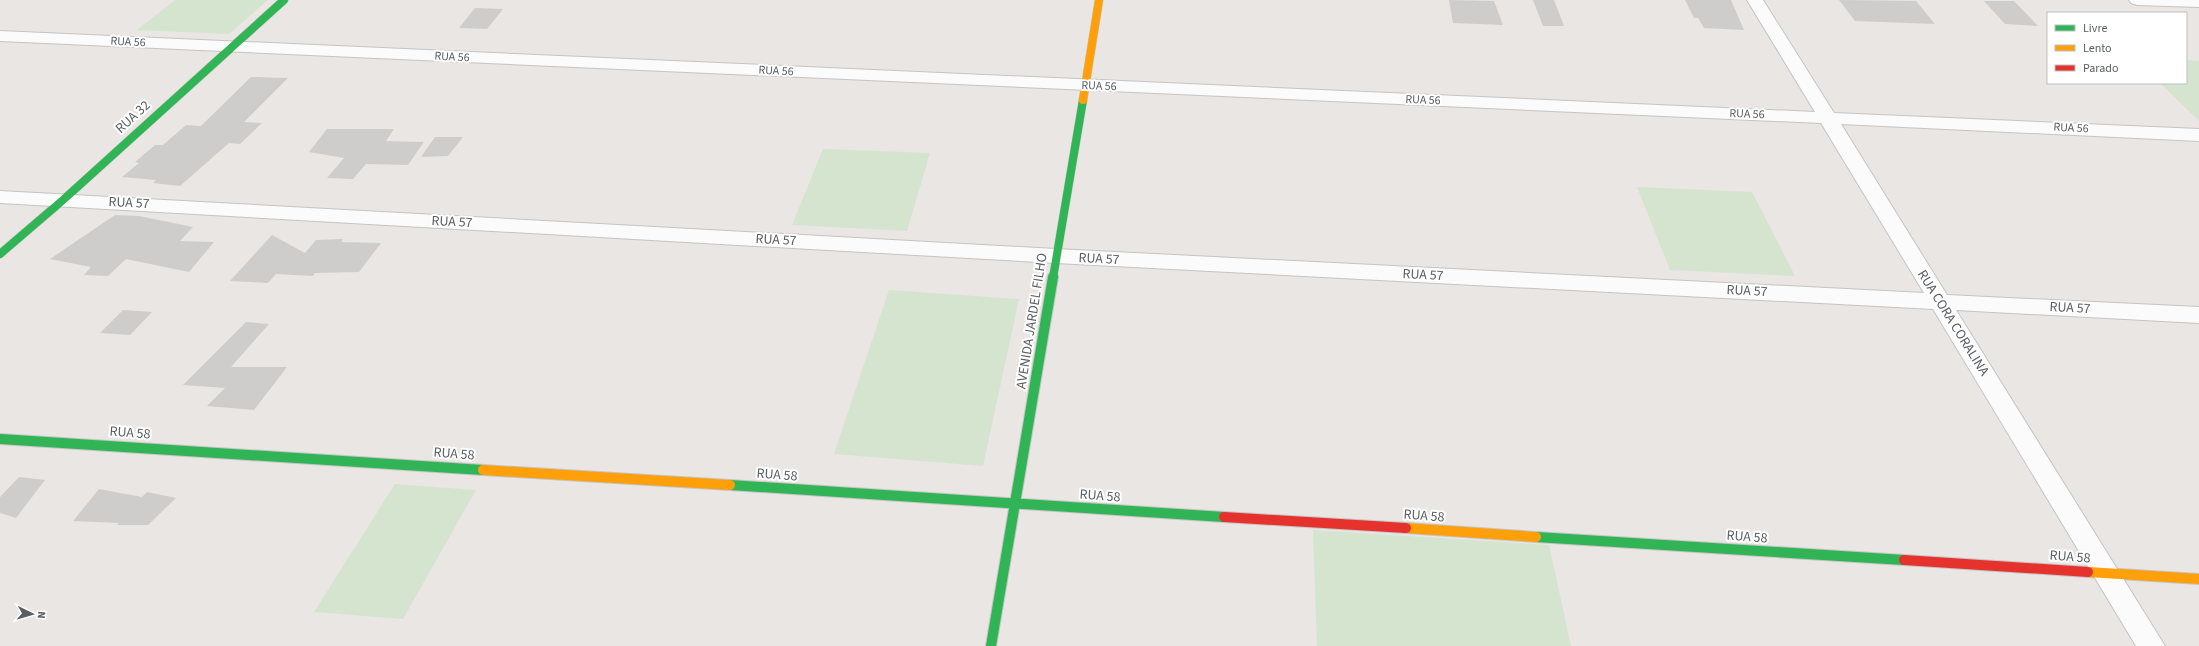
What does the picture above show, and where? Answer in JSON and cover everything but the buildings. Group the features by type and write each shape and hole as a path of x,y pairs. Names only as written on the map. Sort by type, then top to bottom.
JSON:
{"street":[{"name":"RUA 32","path":"0,254 63,200 83,180 284,0"},
{"name":"AVENIDA JARDEL FILHO","path":"991,646 1016,505 1099,0"},
{"name":"RUA CORA CORALINA","path":"1755,0 2151,646"},
{"path":"2137,0 2199,2"},
{"name":"RUA 56","path":"0,36 1827,117 2199,135"},
{"name":"RUA 57","path":"0,197 1056,256 2199,315"},
{"name":"RUA 58","path":"0,439 1016,505 2199,579"}],"green space":[{"path":"175,0 268,0 229,34 137,30"},
{"path":"2187,60 2199,61 2199,121 2161,84 2187,84"},
{"path":"823,149 930,153 907,231 792,225"},
{"path":"1637,187 1752,192 1795,276 1670,270"},
{"path":"889,290 1019,299 983,466 834,454"},
{"path":"395,484 476,490 403,619 314,612"},
{"path":"1313,530 1549,545 1571,646 1317,646"}],"traffic: fast":[{"path":"0,254 63,200 284,0"},
{"path":"991,646 1083,100"},
{"path":"0,439 483,470"},
{"path":"730,485 1224,517"},
{"path":"1536,537 1904,560"}],"traffic: slow":[{"path":"1083,100 1099,0"},
{"path":"483,470 730,485"},
{"path":"1406,528 1536,537"},
{"path":"2088,572 2199,579"}],"traffic: jam":[{"path":"1224,517 1406,528"},
{"path":"1904,560 2088,572"}]}
